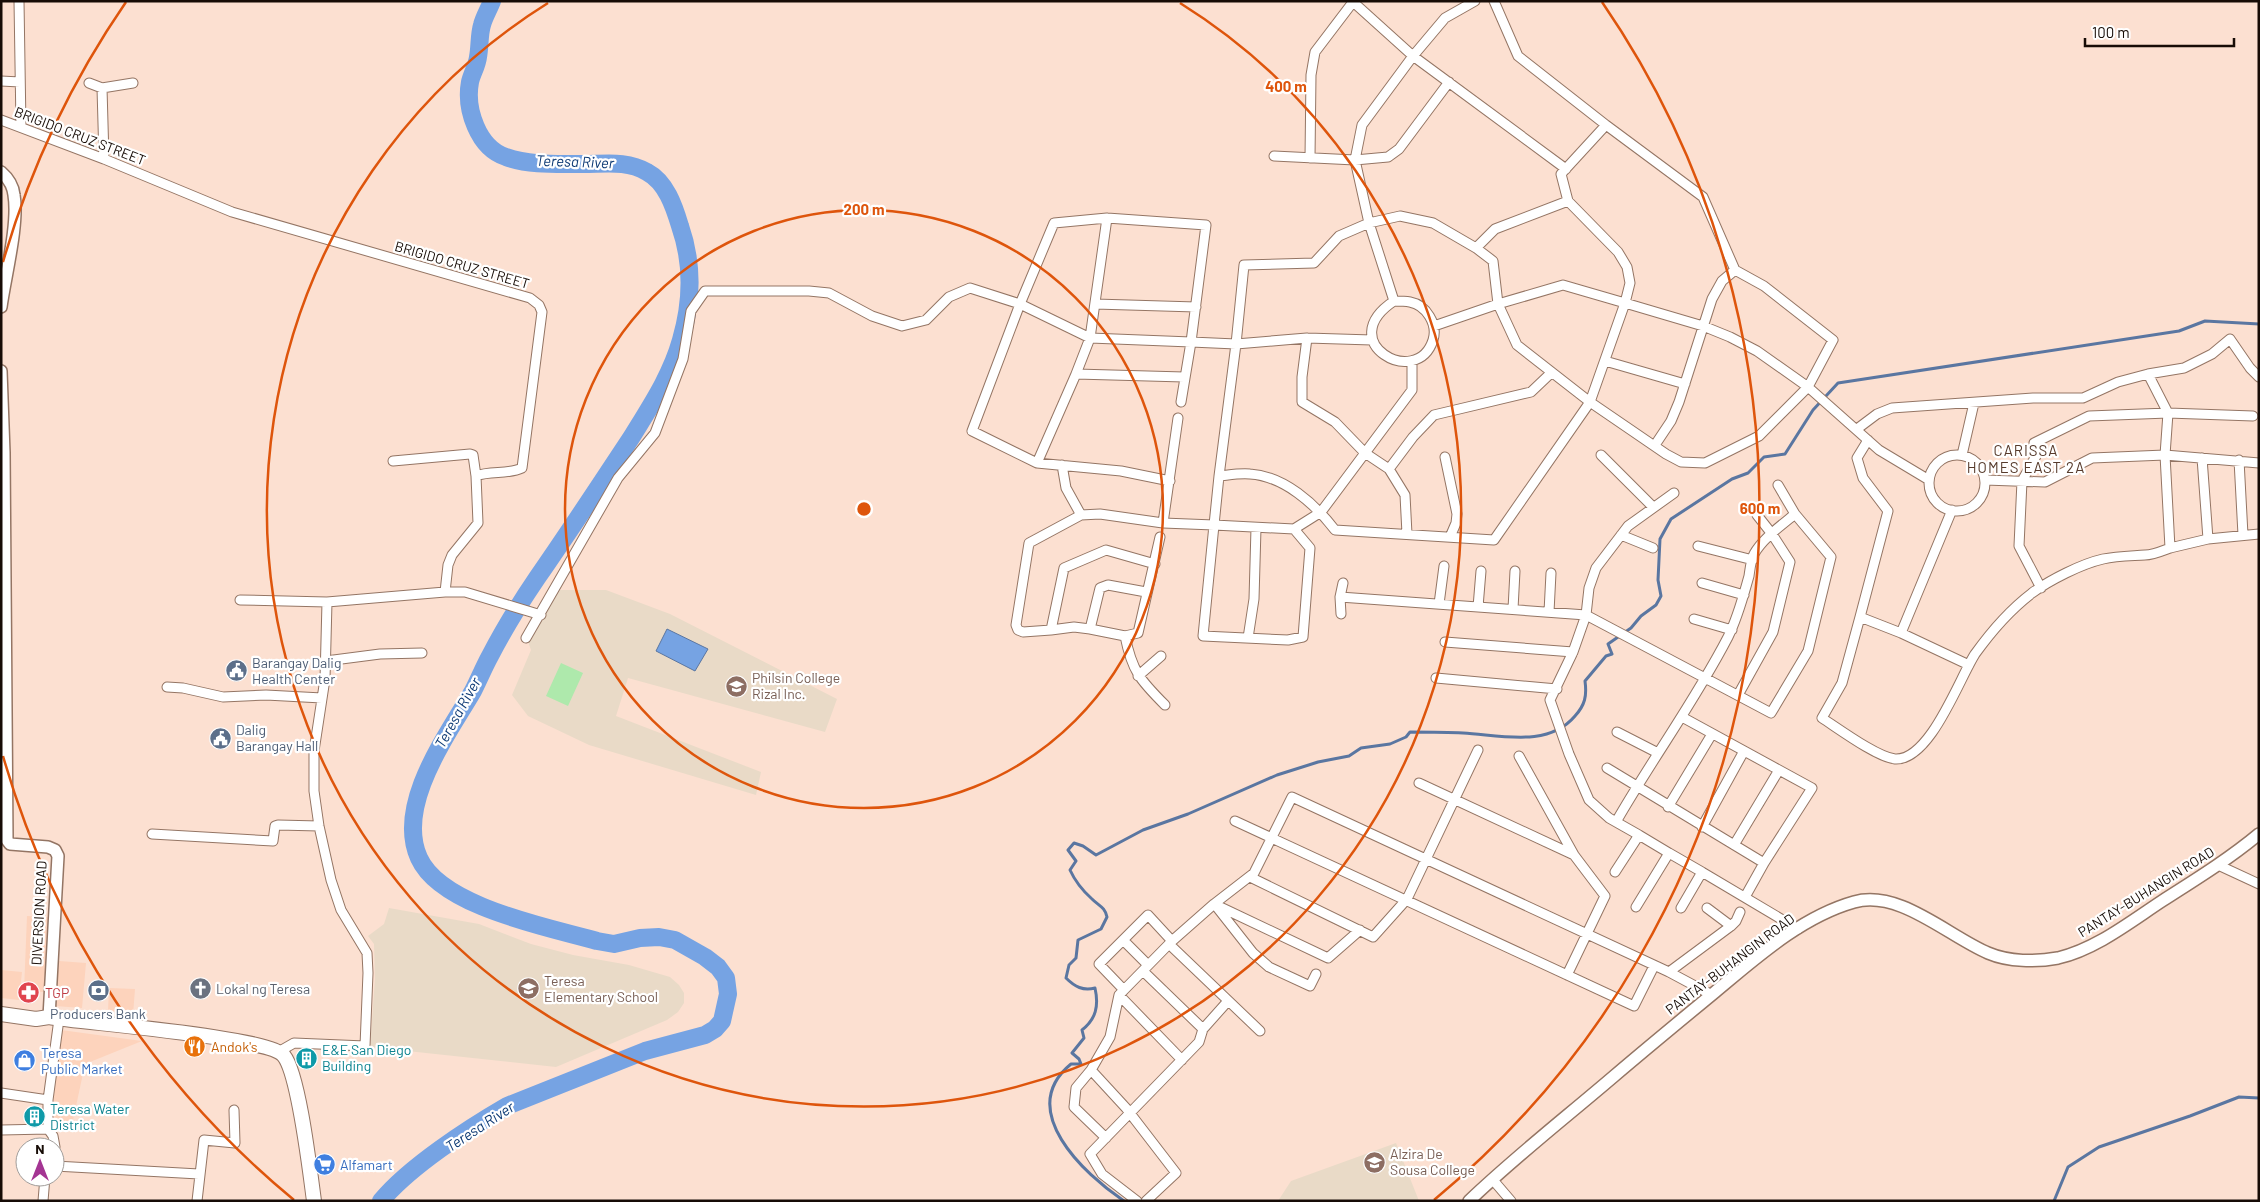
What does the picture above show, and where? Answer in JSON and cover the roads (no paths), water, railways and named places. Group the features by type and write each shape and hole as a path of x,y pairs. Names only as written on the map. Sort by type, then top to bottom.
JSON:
{"main road":[{"path":"1,1005 38,1010 54,1018"},
{"path":"1,1014 188,1033 257,1044 280,1051 288,1061 296,1091 314,1201"}],"street":[{"path":"19,1 21,127"},
{"path":"1394,301 1369,223 1355,160 1362,125 1413,56 1445,18 1475,1"},
{"path":"1294,529 1310,548 1303,637 1288,640 1204,636 1219,476 1244,264 1314,262 1340,236 1369,223 1400,216 1433,223 1476,248 1494,261 1498,304 1517,345 1590,402 1666,454 1681,462 1705,463 1759,436 1808,388 1833,340 1764,286 1735,270 1703,197 1606,125 1518,56 1494,1"},
{"path":"1310,158 1311,75 1315,52 1352,2 1413,56 1566,168"},
{"path":"1,82 20,82"},
{"path":"1274,156 1355,160 1388,157 1449,82"},
{"path":"89,83 102,88 133,83"},
{"path":"102,88 104,159"},
{"name":"BRIGIDO CRUZ STREET","path":"1,120 104,159 232,212 530,298 539,306 542,318 522,468 483,473 476,476"},
{"path":"1219,476 1251,474 1284,483 1321,512 1335,530 1494,540 1590,402 1625,302 1630,283 1627,267 1618,252 1568,201 1561,174 1606,125"},
{"path":"1,172 11,185 14,196 13,225 1,307"},
{"path":"1476,248 1495,229 1568,201"},
{"path":"1037,463 1090,338 1107,218"},
{"path":"1170,481 1121,471 1037,463 972,431 1020,304 1054,223 1107,218 1206,225 1196,307 1181,402"},
{"path":"1655,445 1671,422 1712,298 1722,281 1735,270"},
{"path":"1434,326 1498,304 1564,285 1703,326 1757,351 1808,388 1879,450 1929,480"},
{"path":"526,638 618,478 655,433 683,359 691,311 705,291 800,290 829,293 872,316 902,326 926,320 949,297 970,288 1020,304 1090,338 1236,344 1307,338 1372,340"},
{"path":"1394,301 1411,302 1427,313 1434,326 1432,340 1425,353 1412,361 1394,360 1381,354 1372,340 1373,323 1381,310 1394,301"},
{"path":"1095,304 1196,307"},
{"path":"1307,338 1302,376 1302,402 1335,422 1365,453 1389,469 1406,495 1407,534"},
{"path":"1857,429 1876,414 1892,408 2033,398 2083,398 2118,382 2148,374 2184,368 2212,354 2230,339 2250,368 2259,377"},
{"path":"1160,536 1156,564 1146,592 1138,633 1125,636 1074,627 1022,632 1018,630 1016,625 1029,543 1081,515 1100,514 1163,523 1294,529 1321,512 1412,390 1412,361"},
{"path":"1605,361 1685,384"},
{"name":"DIVERSION ROAD","path":"1,371 5,507 7,840 10,844 48,847 55,850 58,856 54,1018"},
{"path":"1389,469 1412,437 1434,415 1531,392 1551,373"},
{"path":"1076,374 1184,377"},
{"path":"2148,374 2168,413 2165,455 2170,548"},
{"path":"1962,455 1974,403"},
{"path":"2040,588 2019,546 2022,481 2036,456 2034,443 2089,416 2168,413 2253,416"},
{"path":"1163,523 1178,418"},
{"path":"1868,440 1857,458 1863,478 1888,511 1842,683 1822,718 1876,752 1896,759 1915,752 1932,735 1969,665 1990,635 2012,611 2040,588 2082,567 2103,559 2125,555 2147,555 2208,539 2259,534"},
{"path":"393,461 473,454 478,523 452,555 448,565 445,592"},
{"path":"1601,455 1653,507"},
{"path":"1951,455 1962,455 1971,458 1978,465 1985,480 1982,495 1978,502 1962,510 1952,510 1941,506 1933,498 1929,489 1931,471 1938,462 1951,455"},
{"path":"1985,480 2045,482 2092,458 2165,455 2259,463"},
{"path":"1445,457 1457,514 1456,523 1450,537"},
{"path":"2202,458 2208,539"},
{"path":"2239,460 2242,535"},
{"path":"1062,465 1066,488 1081,515"},
{"path":"1340,597 1586,614 1771,713 1808,650 1831,557 1795,514 1778,486"},
{"path":"1674,492 1628,526 1596,568 1589,588 1586,614 1573,652 1557,689 1550,700 1569,754 1589,800 1616,822 1798,929"},
{"path":"1901,632 1952,510"},
{"path":"1616,822 1637,785 1682,718 1732,630 1738,615 1754,554 1772,534 1795,514"},
{"path":"1738,695 1773,632 1790,562 1757,515"},
{"path":"1248,638 1254,599 1256,528"},
{"path":"1621,535 1653,548"},
{"path":"1698,546 1753,560"},
{"path":"1051,630 1064,568 1106,550 1156,564"},
{"path":"1439,604 1444,566"},
{"path":"1478,607 1481,571"},
{"path":"1513,609 1515,571"},
{"path":"1549,612 1551,573"},
{"path":"1341,614 1340,597 1343,583"},
{"path":"1702,584 1744,594"},
{"path":"1090,629 1100,588 1108,585 1146,592"},
{"path":"240,600 327,602 464,592 540,615"},
{"path":"280,1051 294,1043 365,1046 367,953 341,910 331,880 318,826 314,791 314,751 326,661 327,602"},
{"path":"1860,617 1901,632 1969,665"},
{"path":"1694,619 1732,630"},
{"path":"1125,636 1130,661 1138,676 1165,705"},
{"path":"1445,642 1573,652"},
{"path":"326,661 380,654 422,653"},
{"path":"1138,676 1162,656"},
{"path":"1436,678 1557,689"},
{"path":"167,687 183,688 223,698 266,695 322,698"},
{"path":"1682,718 1812,788 1764,863 1745,897"},
{"path":"1617,732 1658,753"},
{"path":"1668,807 1712,734"},
{"path":"1250,877 1373,937 1402,907 1407,899 1478,750"},
{"path":"1702,827 1744,751"},
{"path":"1519,756 1574,855 1604,896 1567,975"},
{"path":"1607,768 1637,785 1668,807 1764,863"},
{"path":"1734,845 1779,770"},
{"path":"1419,783 1574,855"},
{"path":"1106,1138 1074,1107 1076,1088 1091,1070 1110,1037 1121,993 1170,942 1254,873 1292,797 1669,972 1712,995"},
{"path":"1235,821 1407,899 1634,1006 1654,966"},
{"path":"152,834 273,841 275,826 278,825 318,826"},
{"name":"PANTAY-BUHANGIN ROAD","path":"1469,1201 1712,995 1798,929 1816,918 1848,905 1871,900 1902,906 1986,953 2021,960 2058,958 2102,940 2218,865 2259,834"},
{"path":"1615,872 1640,835"},
{"path":"1636,907 1669,854"},
{"path":"2218,865 2259,884"},
{"path":"1681,908 1702,872"},
{"path":"1214,904 1328,958 1360,930"},
{"path":"1214,904 1252,953 1269,967 1310,986 1316,974"},
{"path":"1707,908 1730,926"},
{"path":"1669,972 1736,921 1740,912"},
{"path":"1182,1060 1121,993 1099,964 1148,915 1170,942 1260,1031"},
{"path":"1123,940 1145,968 1203,1029"},
{"path":"1137,1201 1102,1174 1090,1154 1199,1042 1203,1029 1228,1001"},
{"path":"53,1137 48,1129 48,1100 54,1018"},
{"path":"1091,1070 1130,1114 1176,1172 1146,1201"},
{"path":"1,1093 48,1100"},
{"path":"197,1201 204,1140 235,1143 234,1110"},
{"path":"1,1130 48,1129"},
{"path":"65,1167 200,1174"},
{"path":"1493,1180 1511,1201"},
{"path":"43,1201 44,1187"}],"water":[{"path":"667,629 708,649 695,671 656,651"}],"waterway":[{"name":"Teresa River","path":"381,1201 423,1162 475,1125 507,1106 645,1051 705,1035 715,1029 722,1021 728,994 726,978 718,967 705,957 675,940 659,937 640,938 614,944 597,941 525,922 472,902 449,890 431,875 419,858 413,837 414,816 419,793 439,749 473,691 495,646 518,607 631,438 659,391 677,353 685,326 689,297 689,268 684,240 668,195 654,176 639,168 622,164 550,164 514,160 496,152 481,136 472,115 469,93 470,82 479,53 480,33 492,1"},
{"path":"1124,1201 1091,1175 1075,1158 1062,1140 1053,1120 1050,1101 1056,1082 1071,1064 1081,1064 1079,1059 1072,1053 1084,1038 1082,1030 1093,1017 1097,1001 1095,988 1079,988 1066,978 1069,965 1076,958 1078,940 1101,929 1107,917 1103,909 1080,886 1070,870 1076,861 1068,850 1074,843 1083,846 1096,855 1143,830 1188,814 1277,775 1318,762 1349,756 1361,748 1390,744 1406,737 1410,732 1523,737 1538,736 1564,726 1575,716 1583,704 1586,691 1585,681 1606,656 1612,654 1608,644 1631,628 1641,616 1656,605 1661,596 1658,580 1660,539 1671,519 1732,479 1748,473 1764,457 1785,454 1813,410 1838,383 2179,331 2205,321 2259,324"},
{"path":"2054,1201 2068,1167 2099,1147 2239,1097 2259,1098"}],"place":[{"name":"Barangay Dalig Health Center","path":"236,671"},
{"name":"Philsin College Rizal Inc.","path":"736,686"},
{"name":"Dalig Barangay Hall","path":"220,738"},
{"name":"Lokal ng Teresa","path":"200,989"},
{"name":"Teresa Elementary School","path":"528,989"},
{"name":"Producers Bank","path":"98,991"},
{"name":"TGP","path":"29,993"},
{"name":"Andok's","path":"195,1047"},
{"name":"E&E San Diego Building","path":"306,1058"},
{"name":"Teresa Public Market","path":"25,1061"},
{"name":"Teresa Water District","path":"34,1117"},
{"name":"Alzira De Sousa College","path":"1374,1162"},
{"name":"Alfamart","path":"324,1165"}],"district":[{"name":"CARISSA HOMES EAST 2A","path":"2026,460"}]}
